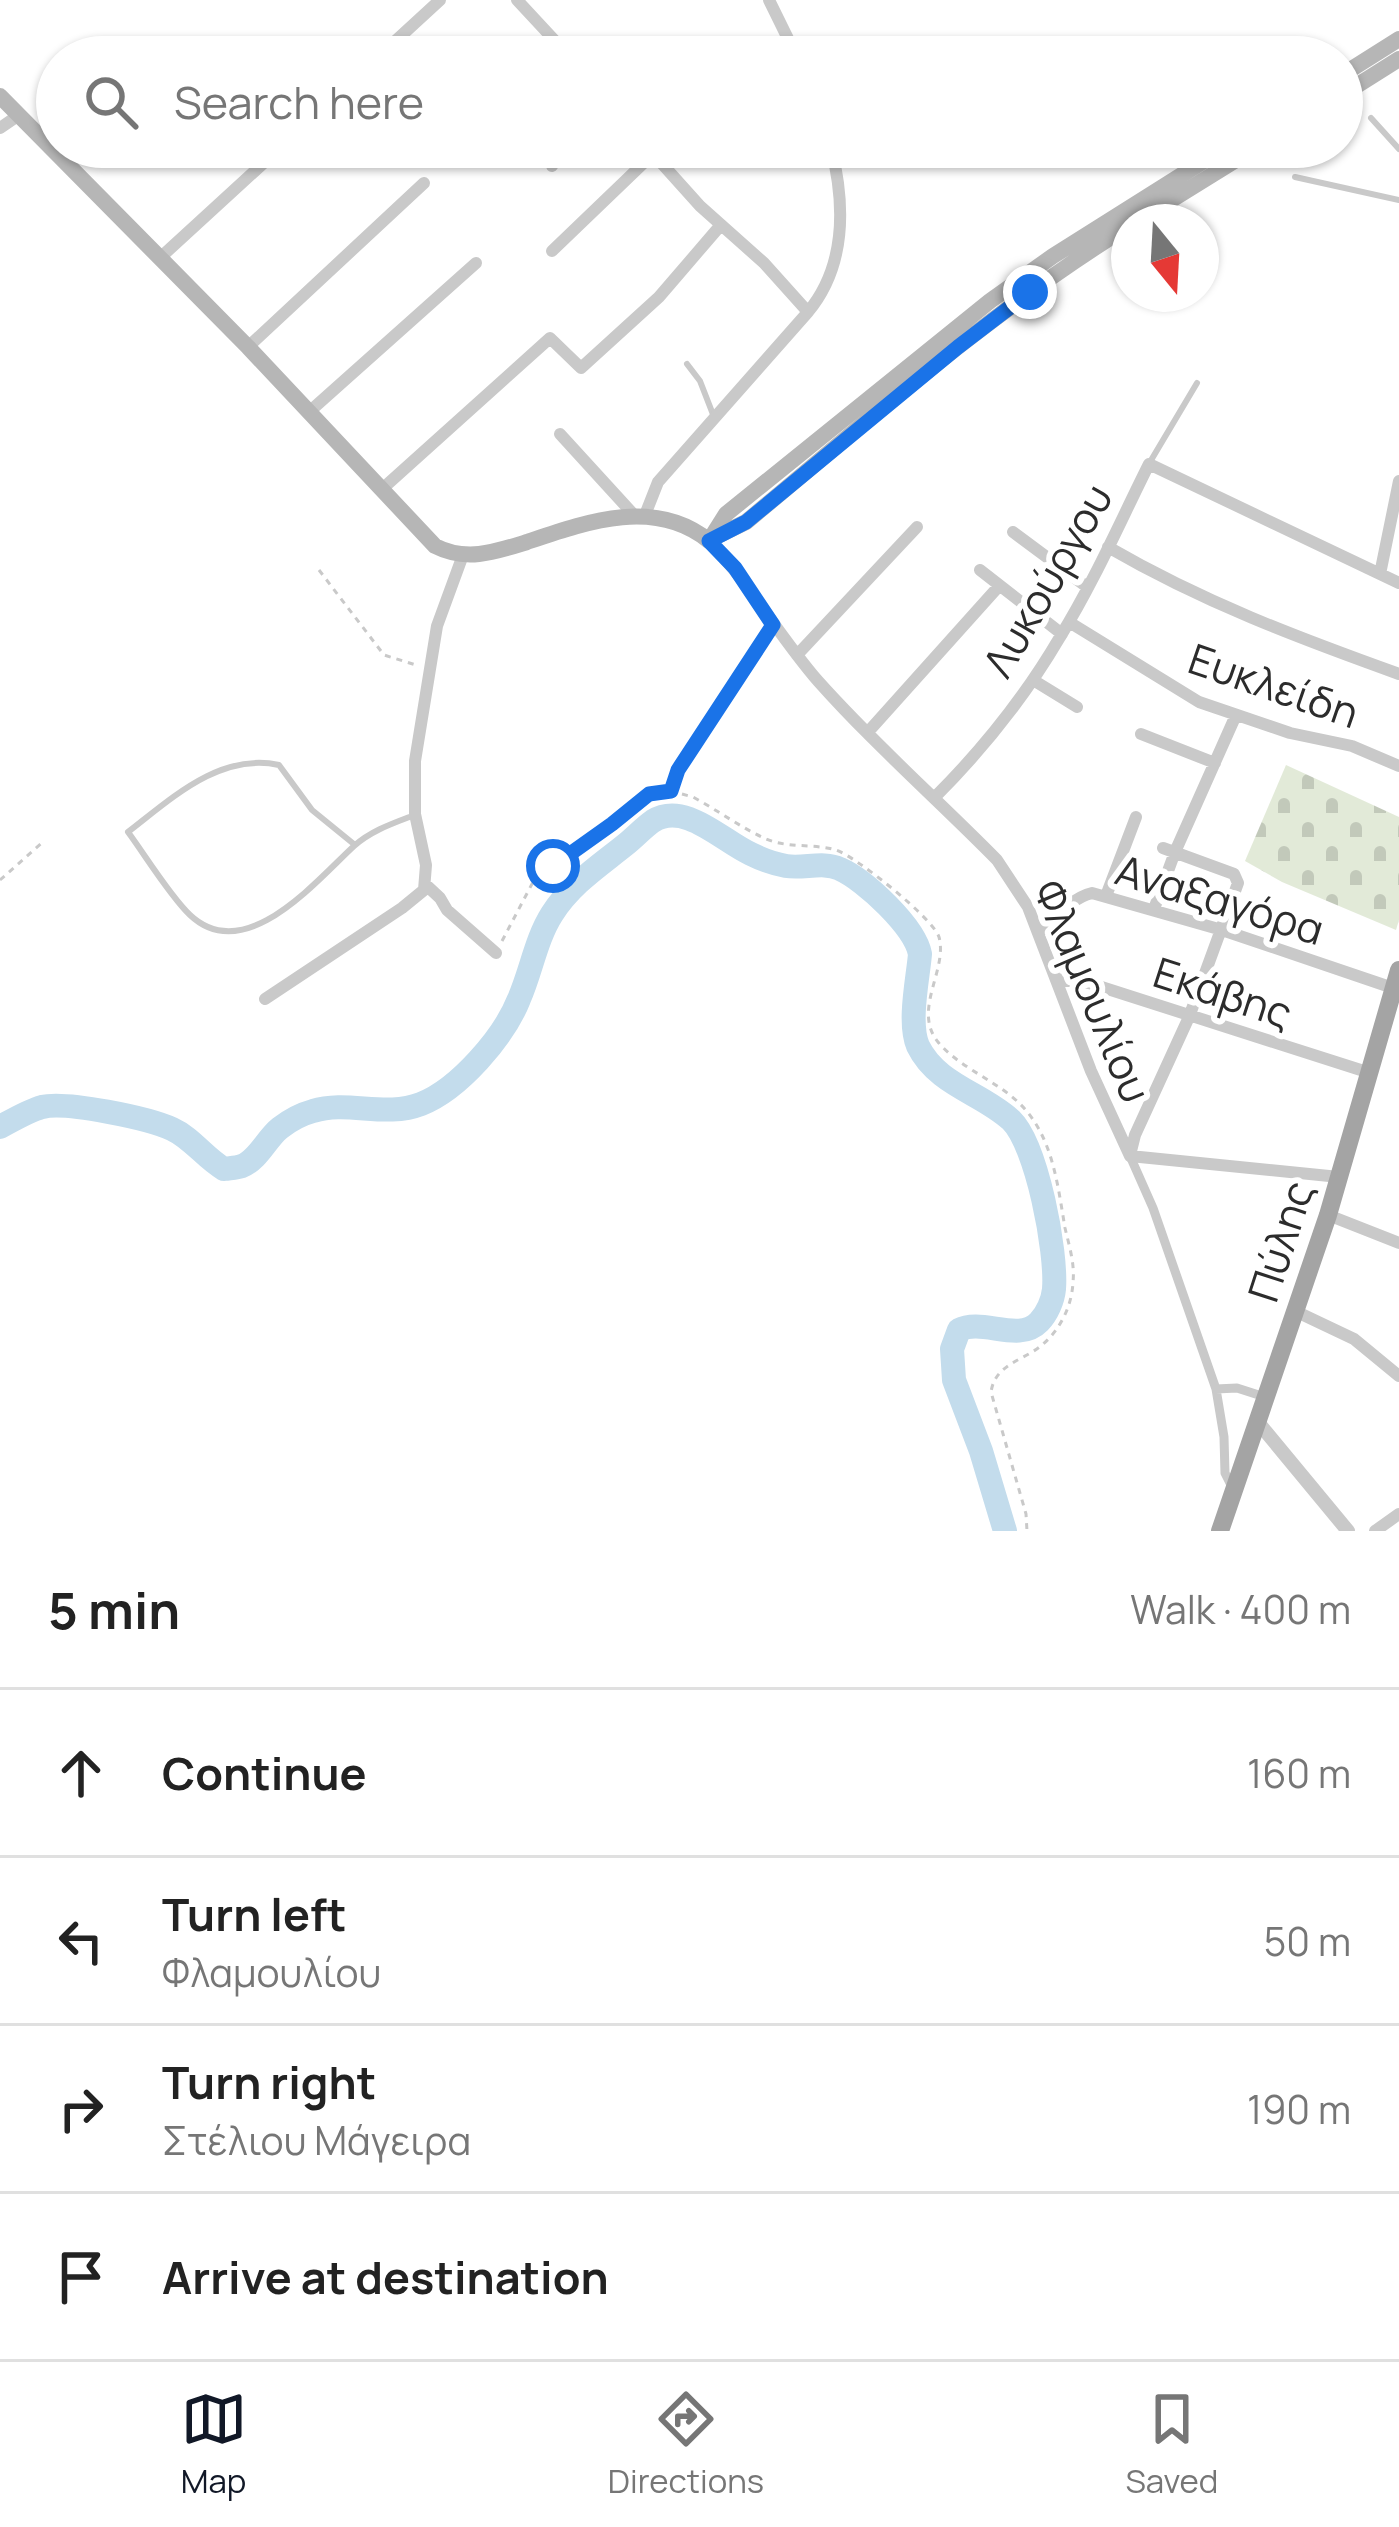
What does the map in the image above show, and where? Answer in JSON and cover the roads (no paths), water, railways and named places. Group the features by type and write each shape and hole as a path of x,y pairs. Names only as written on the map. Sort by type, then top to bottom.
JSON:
{"main road":[{"path":"1363,62 1399,39"},
{"path":"1363,82 1399,59"},
{"path":"0,95 36,132"},
{"path":"72,168 435,546 463,555 490,553 568,529 639,515 680,522 709,541"},
{"path":"709,541 727,514 990,301 1193,168"},
{"path":"1165,204 1224,168"},
{"path":"709,541 739,528 984,327 1111,238"},
{"name":"Πύλης","path":"1220,1531 1328,1215 1396,979"}],"street":[{"path":"401,36 440,0"},
{"path":"517,0 550,36"},
{"path":"769,0 787,36"},
{"path":"0,128 19,115"},
{"path":"161,257 257,168"},
{"path":"552,251 633,168"},
{"path":"666,168 808,312"},
{"path":"560,434 639,515 658,482 818,300 830,277 839,237 841,196 835,168"},
{"path":"248,347 424,183"},
{"path":"381,490 550,338 580,368 659,297 720,226"},
{"path":"309,412 476,263"},
{"path":"1149,464 1399,583"},
{"name":"Λυκούργου","path":"935,797 1033,680 1149,464"},
{"path":"1380,574 1399,481"},
{"path":"797,655 917,527"},
{"path":"1013,532 1087,587"},
{"name":"Φλαμουλίου","path":"709,541 735,568 797,655 997,860 1021,894 1163,1236 1216,1389 1225,1436 1225,1473 1234,1489"},
{"path":"1108,547 1224,608 1399,674"},
{"path":"265,999 419,896 425,884 415,761 441,611 463,555"},
{"name":"Ευκλείδη","path":"980,570 1065,628 1186,694 1308,738 1352,746 1399,766"},
{"path":"868,732 999,586"},
{"path":"671,791 678,770 773,625"},
{"path":"1033,680 1077,707"},
{"path":"1154,909 1169,850 1236,715"},
{"path":"1141,734 1215,763"},
{"path":"1106,896 1136,817"},
{"path":"1169,850 1238,878 1189,1017 1135,1135 1130,1156 1339,1177"},
{"path":"425,884 496,953"},
{"name":"Αναξαγόρα","path":"1039,933 1082,895 1092,893 1396,979"},
{"name":"Εκάβης","path":"1057,979 1089,983 1367,1072"},
{"path":"1328,1215 1399,1243"},
{"path":"1295,1312 1354,1339 1399,1376"},
{"path":"1216,1389 1237,1388 1265,1396"},
{"path":"1257,1421 1348,1531"},
{"path":"1375,1531 1399,1514"}],"lane":[{"path":"1371,118 1399,149"},
{"path":"1295,177 1399,200"},
{"path":"687,364 700,381 714,417"},
{"name":"Λυκούργου","path":"1149,464 1197,383"},
{"path":"355,845 312,810 279,765 260,760 239,763 193,782 128,832 190,915 213,931 245,930 304,893 378,829 416,814"}],"waterway":[{"path":"0,1127 42,1107 87,1108 172,1129 224,1169 242,1166 280,1128 304,1114 340,1107 407,1108 450,1087 479,1060 512,1014 542,934 560,903 653,821 665,816 690,819 773,863 840,869 875,894 909,931 920,954 914,1013 918,1046 936,1070 1011,1120 1029,1152 1043,1200 1054,1272 1045,1315 1031,1328 1021,1330 959,1330 952,1349 954,1380 1005,1531"}]}
